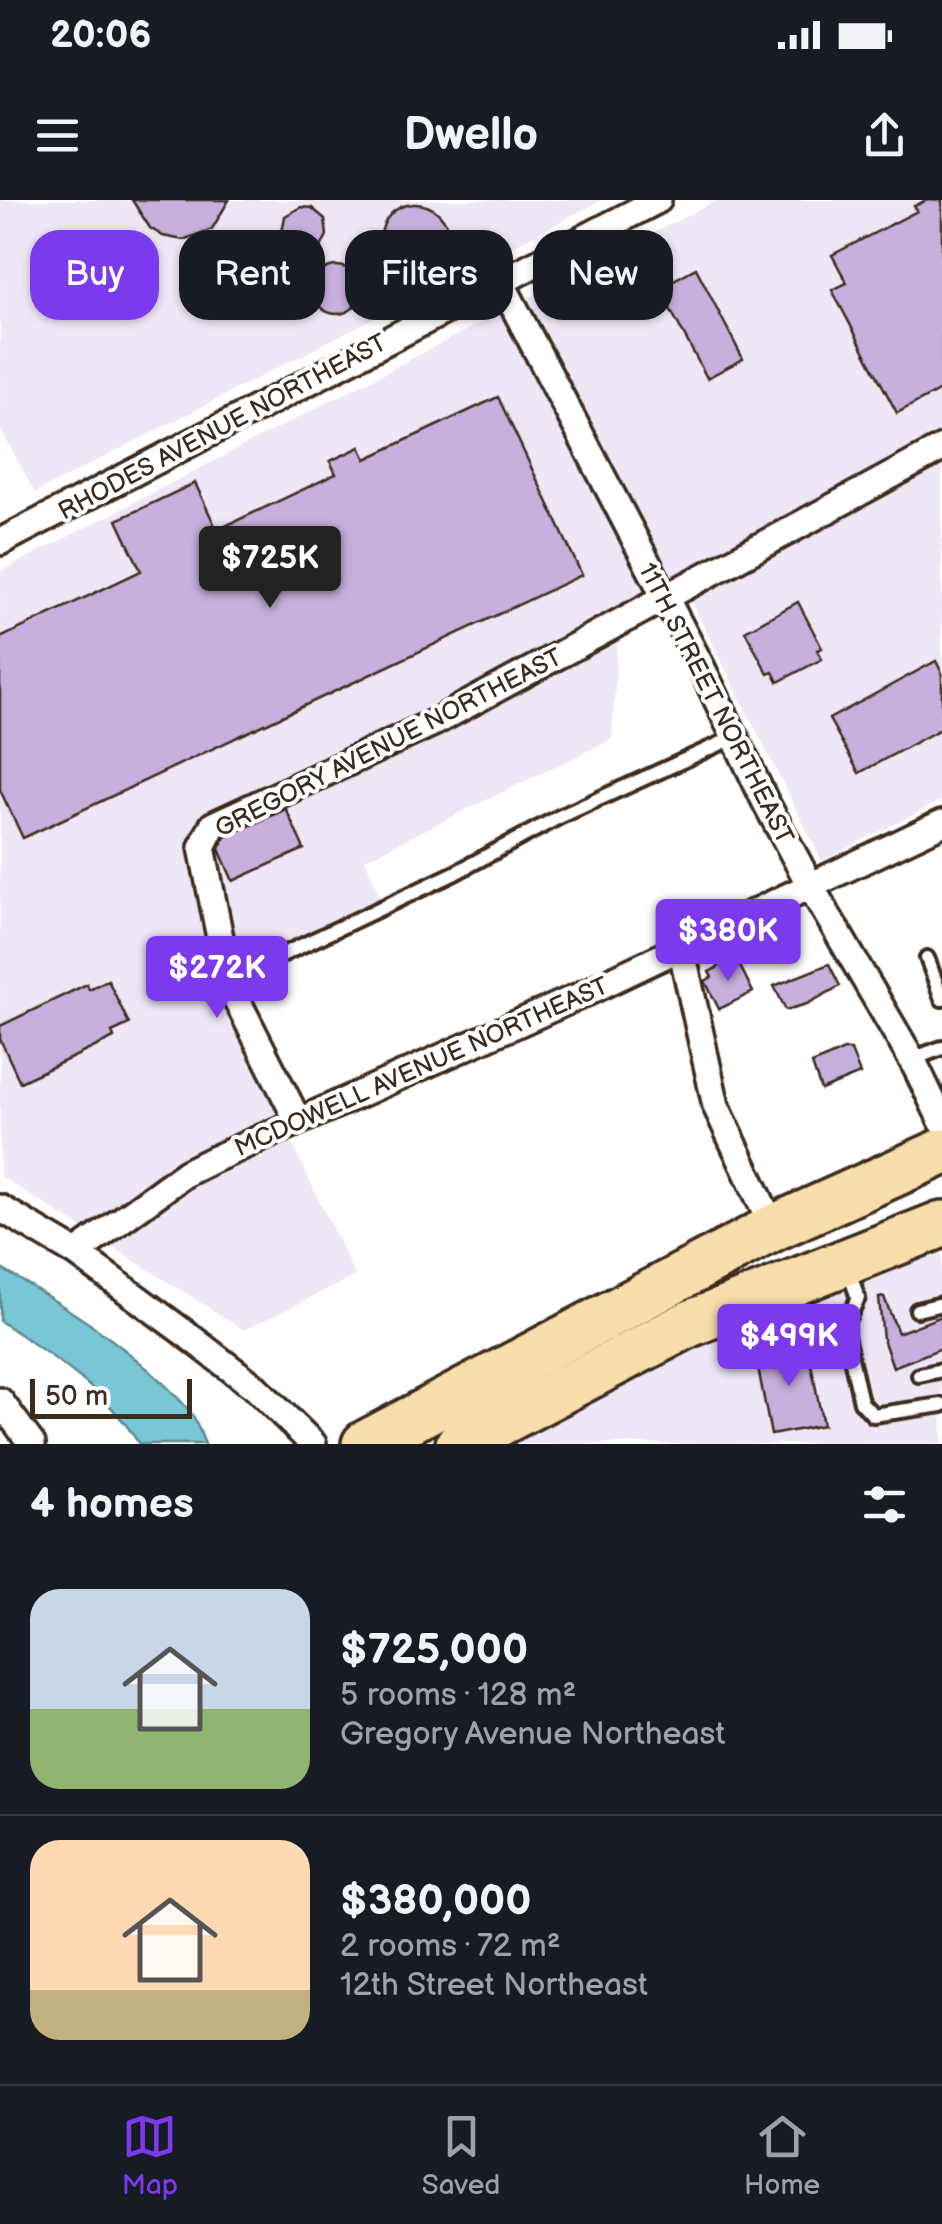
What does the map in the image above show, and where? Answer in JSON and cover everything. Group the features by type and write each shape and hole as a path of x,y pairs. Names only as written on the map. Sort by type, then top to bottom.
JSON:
{"highway":[{"path":"365,1444 772,1228 942,1152"},
{"path":"459,1444 689,1324 942,1224"}],"street":[{"name":"RHODES AVENUE NORTHEAST","path":"513,273 658,200"},
{"name":"11TH STREET NORTHEAST","path":"513,305 811,886 912,1060 942,1121"},
{"name":"RHODES AVENUE NORTHEAST","path":"0,542 424,320"},
{"name":"GREGORY AVENUE NORTHEAST","path":"298,1121 236,1000 202,847 213,825 436,722 942,448"},
{"name":"MCDOWELL AVENUE NORTHEAST","path":"76,1253 186,1173 942,824"},
{"path":"681,947 716,1106 772,1228"},
{"path":"0,1208 76,1253 256,1388 314,1444"},
{"path":"0,1401 32,1444"}],"lane":[{"path":"236,1000 238,983 248,971 455,872 558,817 734,737"},
{"path":"927,958 942,999"},
{"path":"912,1060 942,1048"},
{"path":"846,1263 858,1298 844,1327 861,1402 873,1415 942,1404"},
{"path":"917,1310 942,1304"},
{"path":"779,1338 844,1327"},
{"path":"919,1375 942,1370"}],"shaded area":[{"path":"0,200 602,200 544,230 533,230 533,236 513,246 513,230 345,230 345,320 370,320 35,493 0,428"},
{"path":"717,200 942,200 942,800 822,861 678,575 619,607 612,739 365,859 382,901 239,970 229,1010 355,1276 244,1330 0,1176 0,572 486,320 513,320 513,306 533,295 533,320 673,320 673,230 659,230"},
{"path":"942,1247 942,1444 502,1444 612,1386 743,1325"}],"water":[{"path":"0,1268 124,1349 191,1413 205,1444 139,1444 94,1390 0,1321"}],"building":[{"path":"132,200 229,200 209,230 179,230 179,239 150,228"},
{"path":"927,200 942,200 942,389 897,413 832,290 847,283 832,255 917,211 914,206"},
{"path":"415,204 439,214 447,230 383,230 391,214"},
{"path":"301,207 312,208 325,219 327,235 325,239 325,230 282,230 285,216"},
{"path":"345,268 345,312 337,314 325,310 325,270"},
{"path":"696,268 743,359 707,378 673,314 673,280"},
{"path":"498,397 582,575 23,838 0,790 0,638 141,571 117,520 195,483 217,530 336,474 330,461 360,447 366,459"},
{"path":"798,602 822,648 817,650 822,659 778,682 773,672 768,674 745,631"},
{"path":"936,661 942,673 942,728 859,773 829,719"},
{"path":"286,809 304,849 233,881 219,849 225,837"},
{"path":"736,958 753,992 719,1009 705,981 712,977 709,972"},
{"path":"829,964 840,986 807,1004 786,1010 774,986"},
{"path":"108,980 129,1024 112,1032 114,1038 20,1082 0,1039 0,1026 87,984 89,989"},
{"path":"851,1050 860,1074 821,1090 812,1064"},
{"path":"884,1297 898,1333 942,1316 942,1348 893,1367 883,1339 879,1298"},
{"path":"807,1343 823,1425 771,1435 755,1352"}]}
